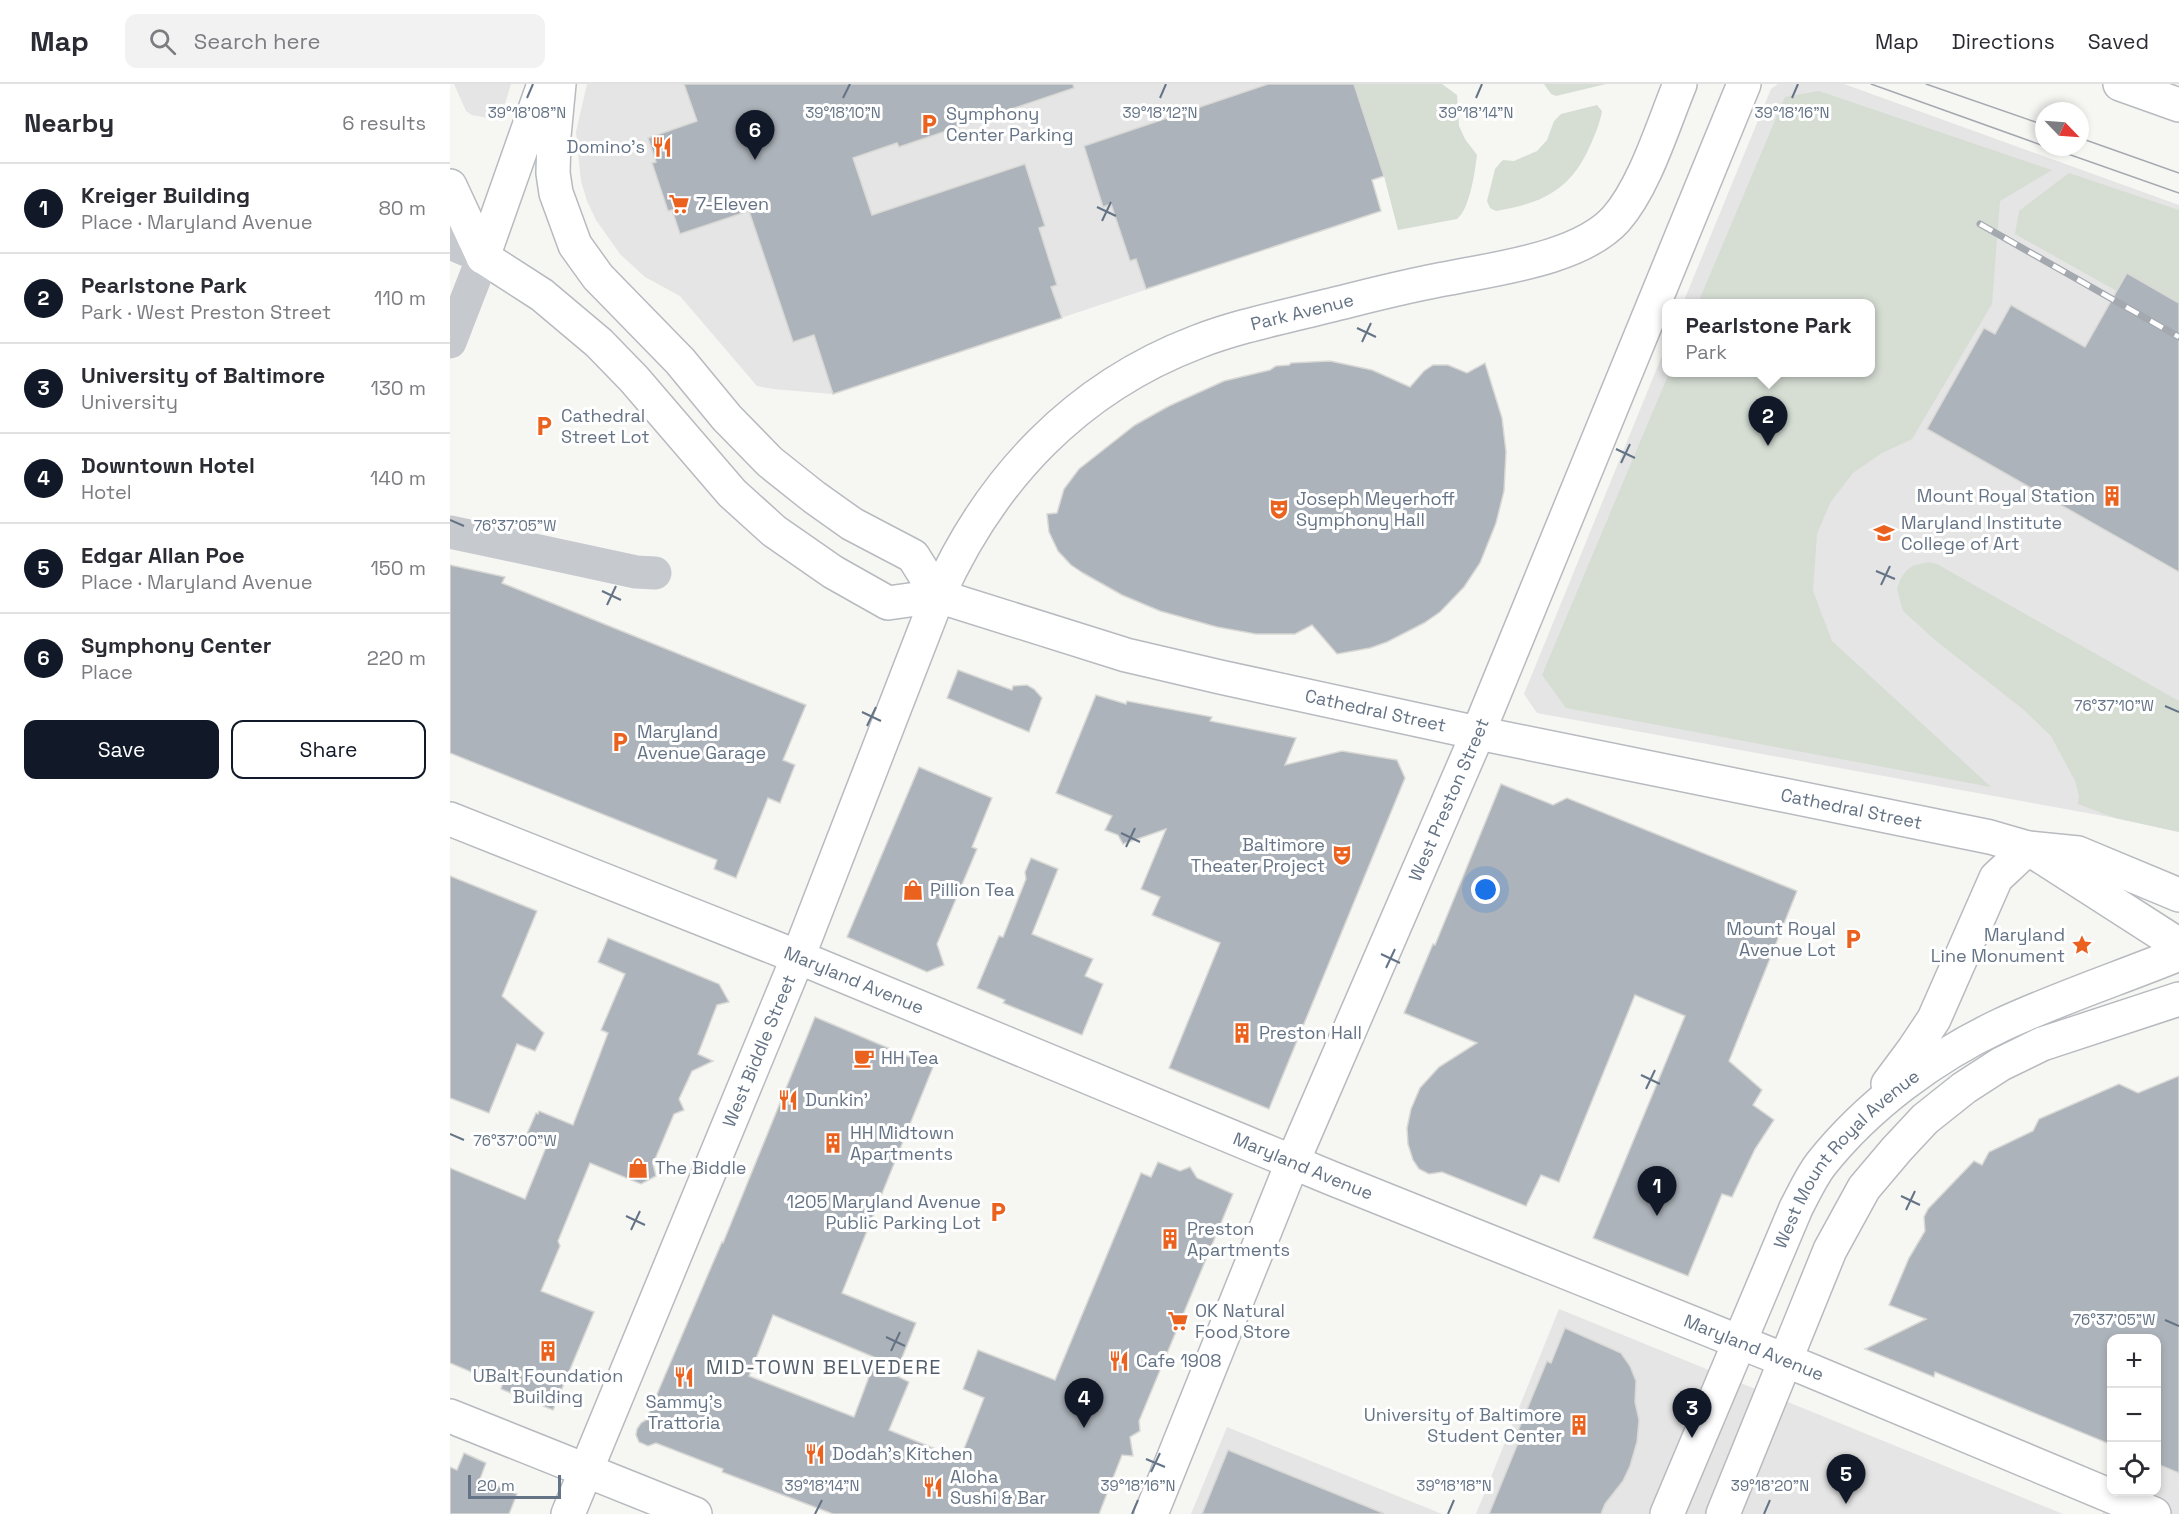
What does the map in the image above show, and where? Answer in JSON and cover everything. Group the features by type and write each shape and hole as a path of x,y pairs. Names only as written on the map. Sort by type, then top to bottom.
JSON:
{"main road":[{"path":"483,257 544,84"},
{"path":"450,186 483,257 542,295 599,343 634,379 732,493 795,547 833,572 888,603 938,596 912,556 852,524 770,462 727,418 680,361 597,277 575,245 556,193 553,173 554,136 559,84"},
{"name":"Park Avenue","path":"938,596 966,539 1009,476 1048,434 1098,394 1131,373 1207,339 1349,301 1554,255 1598,234 1615,220 1635,190 1680,84"},
{"name":"West Preston Street","path":"1151,1514 1293,1161 1478,733 1744,84"},
{"path":"2120,84 2179,105"},
{"name":"Cathedral Street","path":"938,596 1126,655 1478,733 1990,837 2028,848 2078,853 2179,895"},
{"name":"West Biddle Street","path":"568,1514 798,957 938,596"},
{"name":"Maryland Avenue","path":"450,819 798,957 1785,1360 2154,1514"},
{"path":"1856,1125 1934,1019 1996,878 2028,848"},
{"name":"Cathedral Street","path":"2028,848 2179,945"},
{"name":"West Mount Royal Avenue","path":"1667,1514 1796,1208 1820,1165 1856,1125 1945,1055 2000,1026 2067,997 2179,954"},
{"name":"West Mount Royal Avenue","path":"1723,1514 1830,1250 1864,1188 1897,1149 1925,1119 1964,1088 2001,1064 2042,1044 2179,999"},
{"path":"450,1416 695,1514"}],"street":[{"path":"450,243 483,257 450,342"},
{"path":"450,532 636,572 655,573"}],"shaded area":[{"path":"454,84 511,84 503,110 496,116 488,118 472,115 466,111"},
{"path":"587,84 1359,84 1391,173 1372,180 1381,211 833,394 773,389 757,386 680,296 645,277 620,254 596,220 581,181 576,132"},
{"path":"1354,84 1442,84 1457,95 1459,126 1477,155 1469,199 1457,219 1398,230 1384,176"},
{"path":"1544,84 1606,84 1556,96 1551,94"},
{"name":"Maryland Institute College of Art","path":"1778,84 1844,84 2035,153 2035,156 2043,156 2179,205 2179,832 2115,818 1537,713 1524,694 1662,356 1662,377 1875,377 1875,299 1685,299 1771,89"},
{"path":"1819,91 2052,170 2000,201 1992,304 1912,439 1882,453 1853,473 1830,503 1817,534 1813,591 1832,641 1991,787 1566,708 1542,675 1667,377 1875,377 1875,299 1700,299 1785,97"},
{"path":"1597,105 1602,111 1594,138 1582,161 1564,184 1541,199 1527,204 1496,211 1490,208 1487,201 1495,169 1503,160 1514,161 1537,151 1547,140 1554,121 1561,114"},
{"path":"2069,173 2179,210 2179,326 2015,234 2019,211"},
{"path":"1928,562 1937,564 2179,701 2179,832 2115,818 2078,804 2079,796 2075,781 2051,736 2024,710 1935,640 1903,611 1897,589 1900,580 1912,566"},
{"path":"2178,1294 2179,1514 2102,1514 2110,1496 2161,1496 2161,1376 2167,1362 2161,1358 2161,1339"},
{"path":"1559,1309 2063,1514 1476,1514"},
{"path":"1227,1427 1442,1514 1191,1514"}],"building":[{"path":"684,84 1073,84 1074,88 899,147 897,143 853,158 872,215 1025,164 1045,226 1039,228 1057,285 1051,287 1062,318 833,394 814,335 793,342 749,211 680,234 672,210 668,211 652,163 656,162 648,138 697,121"},
{"path":"1268,84 1354,84 1384,176 1372,180 1381,211 1146,289 1136,259 1130,261 1111,204 1103,207 1084,146"},
{"name":"Mount Royal Station","path":"2127,273 2179,303 2179,572 1927,429 1984,328 1995,334 2011,305 2085,347"},
{"name":"Joseph Meyerhoff Symphony Hall","path":"1330,361 1372,370 1410,387 1424,371 1433,365 1448,365 1467,373 1485,363 1502,418 1506,452 1504,491 1496,523 1480,563 1464,587 1440,612 1387,642 1370,648 1337,654 1312,625 1295,634 1256,634 1217,627 1160,611 1122,595 1083,573 1071,565 1058,551 1049,532 1047,514 1057,513 1064,489 1079,469 1135,425 1169,406 1224,381 1291,363"},
{"name":"Maryland Avenue Garage","path":"450,565 505,577 502,583 806,705 783,760 795,765 780,803 768,798 736,878 714,869 717,860 450,753"},
{"path":"958,670 1012,690 1013,686 1027,685 1034,689 1042,698 1029,732 947,698"},
{"path":"1096,695 1126,704 1127,701 1212,717 1210,721 1296,738 1285,765 1342,751 1397,760 1405,778 1269,1109 1169,1068 1220,943 1152,915 1160,897 1141,889 1166,829 1123,844 1118,835 1105,830 1112,816 1056,793"},
{"path":"919,767 992,798 972,847 977,849 937,944 944,965 927,972 847,937"},
{"path":"1501,784 1553,805 1567,798 1797,891 1729,1061 1762,1090 1753,1105 1774,1120 1755,1149 1732,1197 1722,1194 1688,1276 1593,1238 1685,1016 1635,995 1559,1182 1541,1175 1526,1206 1442,1172 1429,1174 1419,1169 1413,1160 1408,1144 1407,1128 1411,1109 1420,1088 1439,1067 1477,1043 1404,1013 1433,944 1435,945"},
{"path":"1031,858 1058,869 1032,934 1093,959 1085,976 1103,984 1082,1035 1003,1003 1005,1000 977,988 999,936 1003,937 1026,879 1025,872"},
{"path":"450,876 537,911 502,996 544,1033 535,1051 517,1044 489,1113 450,1098"},
{"path":"608,938 719,984 729,1002 717,1005 698,1054 713,1061 692,1071 679,1099 684,1110 674,1114 653,1164 656,1176 641,1184 590,1163 558,1241 560,1246 541,1291 594,1312 553,1410 501,1389 502,1385 450,1363 450,1168 525,1199 547,1145 526,1136 536,1113 538,1114 539,1111 573,1125 608,1033 601,1030 625,974 598,962"},
{"path":"815,1017 933,1067 842,1293 916,1323 895,1375 909,1382 889,1430 960,1459 984,1398 963,1389 978,1350 1055,1380 1141,1173 1151,1177 1158,1162 1180,1171 1190,1167 1197,1178 1233,1194 1139,1421 1140,1431 1130,1437 1133,1456 1122,1455 1099,1514 833,1514 722,1472 723,1469 656,1443 648,1446 639,1442 636,1435 637,1429 646,1420 723,1243","holes":["773,1315 876,1358 854,1417 749,1376"]},
{"path":"2179,1076 2179,1473 2161,1466 2161,1334 2107,1334 2107,1443 1935,1372 1934,1377 1865,1349 1926,1319 1889,1305 1909,1258 1925,1231 1924,1217 1928,1209 1974,1161 1982,1165 1989,1152 2033,1131 2039,1119 2119,1084 2138,1093"},
{"name":"University of Baltimore Student Center","path":"1565,1328 1621,1353 1630,1366 1636,1381 1635,1402 1639,1420 1637,1442 1630,1466 1601,1514 1489,1514 1522,1433 1518,1431 1547,1361 1551,1363"},
{"path":"1228,1450 1383,1513 1202,1514"},
{"path":"464,1453 486,1463 480,1479 517,1494 509,1514 450,1514 450,1467 457,1470"}],"tram line":[{"path":"1871,84 2035,143"},
{"path":"1926,84 2035,122"},
{"path":"2089,141 2179,173"},
{"path":"2074,156 2179,193"}],"railway":[{"path":"1980,224 2179,337"}],"place":[{"name":"Symphony Center Parking","path":"929,124"},
{"name":"Domino's","path":"662,147"},
{"name":"Symphony Center","path":"755,160"},
{"name":"7-Eleven","path":"679,204"},
{"name":"Cathedral Street Lot","path":"544,426"},
{"name":"Pearlstone Park","path":"1768,446"},
{"name":"Mount Royal Station","path":"2112,496"},
{"name":"Joseph Meyerhoff Symphony Hall","path":"1279,509"},
{"name":"Maryland Institute College of Art","path":"1884,533"},
{"name":"Maryland Avenue Garage","path":"620,742"},
{"name":"Baltimore Theater Project","path":"1342,855"},
{"name":"Pillion Tea","path":"913,890"},
{"name":"Mount Royal Avenue Lot","path":"1853,939"},
{"name":"Maryland Line Monument","path":"2082,945"},
{"name":"Preston Hall","path":"1242,1033"},
{"name":"HH Tea","path":"864,1058"},
{"name":"Dunkin'","path":"788,1100"},
{"name":"HH Midtown Apartments","path":"833,1143"},
{"name":"The Biddle","path":"638,1168"},
{"name":"1205 Maryland Avenue Public Parking Lot","path":"998,1212"},
{"name":"Kreiger Building","path":"1657,1216"},
{"name":"Preston Apartments","path":"1170,1239"},
{"name":"OK Natural Food Store","path":"1178,1321"},
{"name":"UBalt Foundation Building","path":"548,1351"},
{"name":"Cafe 1908","path":"1119,1361"},
{"name":"Sammy's Trattoria","path":"684,1377"},
{"name":"University of Baltimore Student Center","path":"1579,1425"},
{"name":"Downtown Hotel","path":"1084,1428"},
{"name":"University of Baltimore","path":"1692,1438"},
{"name":"Dodah's Kitchen","path":"815,1454"},
{"name":"Aloha Sushi & Bar","path":"933,1487"},
{"name":"Edgar Allan Poe","path":"1846,1504"}],"district":[{"name":"MID-TOWN BELVEDERE","path":"824,1367"}]}
